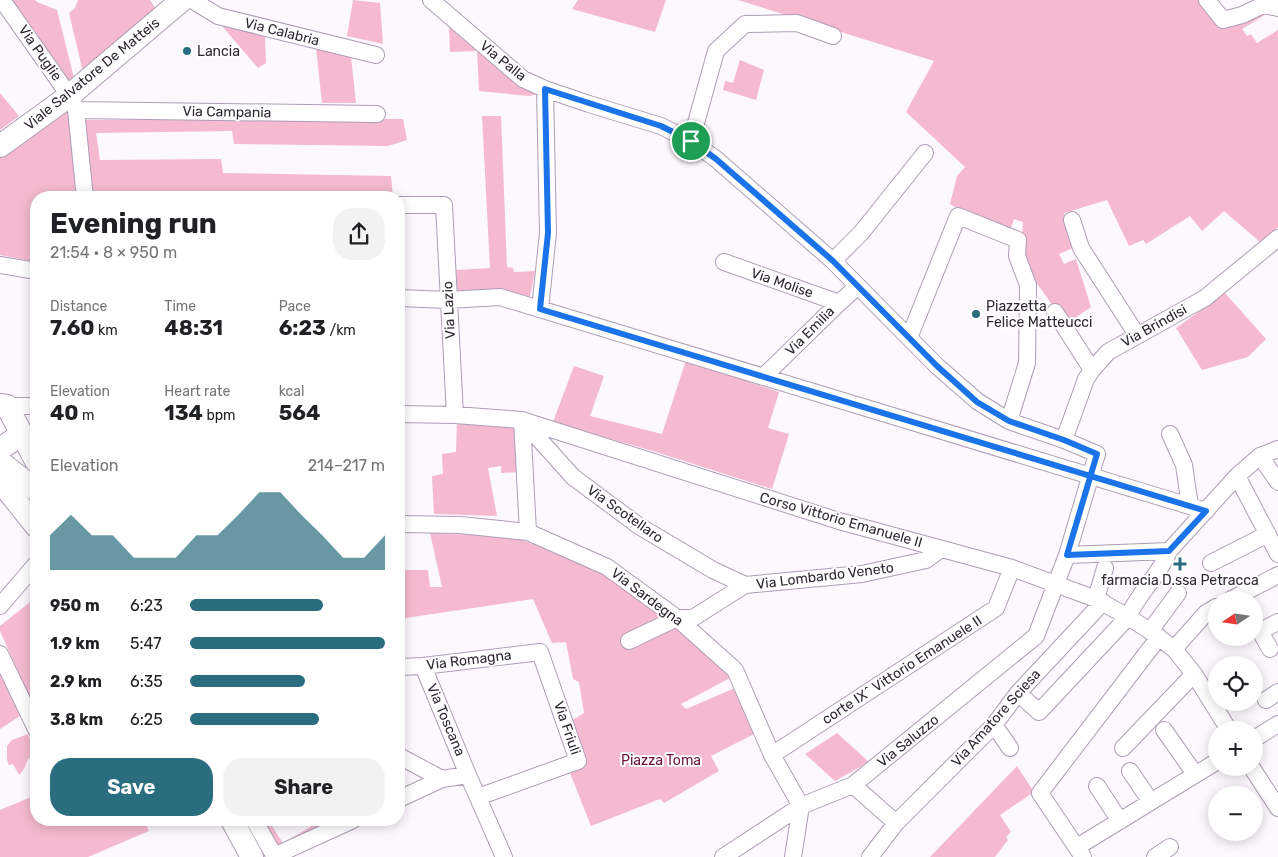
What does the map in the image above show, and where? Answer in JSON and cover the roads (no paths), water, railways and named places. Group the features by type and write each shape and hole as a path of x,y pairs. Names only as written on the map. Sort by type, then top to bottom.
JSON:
{"street":[{"name":"Via Puglie","path":"2,0 73,103 84,191"},
{"name":"Viale Salvatore De Matteis","path":"0,146 73,103 182,0"},
{"name":"Via Calabria","path":"192,0 218,16 376,55"},
{"name":"Via Palla","path":"431,0 523,78 545,89 661,126 691,141 716,159 833,261 937,366 977,402 1009,421 1064,440 1097,454"},
{"path":"1207,0 1223,20 1242,15 1263,5 1278,8"},
{"path":"691,141 716,51 745,24 797,23 833,36"},
{"path":"540,309 548,233 545,89"},
{"name":"Via Campania","path":"73,103 377,114"},
{"path":"833,261 861,233 925,153"},
{"name":"Via Lazio","path":"405,205 444,205 455,414"},
{"path":"909,338 958,216 1018,240 1018,256 1028,285 1027,363 1009,421"},
{"path":"1072,220 1081,248 1137,336"},
{"name":"Via Brindisi","path":"1064,440 1086,380 1108,352 1204,298 1278,238"},
{"name":"Via Molise","path":"724,262 839,303"},
{"path":"0,265 30,270"},
{"name":"Via Emilia","path":"763,377 858,286"},
{"path":"405,298 448,300 500,297 1206,511"},
{"path":"1055,312 1092,370"},
{"path":"3,406 30,406"},
{"path":"3,406 30,449"},
{"name":"Corso Vittorio Emanuele II","path":"405,414 455,414 522,420 839,521 1012,568 1055,584 1100,601 1155,634 1174,649 1194,674 1223,721"},
{"path":"522,420 528,532"},
{"name":"Via Scotellaro","path":"522,420 573,477 631,520 713,570 746,585"},
{"path":"0,449 22,434"},
{"path":"1170,434 1184,465 1190,506"},
{"path":"1018,693 1039,712 1128,617 1169,551 1237,476 1260,456 1278,449"},
{"name":"Via Saluzzo","path":"723,857 800,806 853,785 1036,636 1067,555 1097,454"},
{"path":"1260,456 1278,482"},
{"path":"0,462 30,485"},
{"path":"1237,476 1278,554"},
{"path":"0,480 30,518"},
{"name":"Via Sardegna","path":"405,524 460,525 528,532 606,567 678,618 735,670 772,755 800,806"},
{"path":"1211,563 1268,534"},
{"name":"Via Lombardo Veneto","path":"629,641 678,618 693,618 746,585 862,574 926,560 942,549"},
{"path":"1067,555 1169,551"},
{"name":"corte IX^ Vittorio Emanuele II","path":"772,755 996,608 1012,568"},
{"path":"1100,601 1105,568"},
{"path":"0,606 30,571"},
{"path":"1248,591 1278,576"},
{"path":"15,590 30,583"},
{"path":"1178,594 1155,634 1040,793 1080,852 1120,821 1208,767"},
{"name":"Via Amatore Sciesa","path":"870,857 896,823 994,725 1018,693 1100,601"},
{"path":"1174,649 1208,612"},
{"path":"1270,649 1260,631 1278,622"},
{"name":"Via Romagna","path":"405,667 540,652"},
{"name":"Via Friuli","path":"478,797 578,761 540,652"},
{"path":"0,654 30,716"},
{"name":"Via Toscana","path":"423,666 504,857"},
{"path":"1123,748 1194,674"},
{"path":"1263,733 1278,724"},
{"path":"994,725 1010,748"},
{"path":"1164,730 1195,774"},
{"path":"405,759 442,779"},
{"path":"1130,771 1151,802"},
{"path":"405,796 442,779 468,775"},
{"path":"1257,776 1278,808"},
{"path":"853,785 896,823"},
{"path":"1097,786 1120,821"},
{"path":"793,857 800,806"},
{"path":"235,826 250,856"},
{"path":"257,826 275,857 340,826"},
{"path":"1155,857 1170,847"}],"place":[{"name":"Lancia","path":"187,51"},
{"name":"Piazzetta Felice Matteucci","path":"976,314"},
{"name":"farmacia D.ssa Petracca","path":"1180,564"}],"park label":[{"name":"Piazza Toma","path":"661,760"}]}
